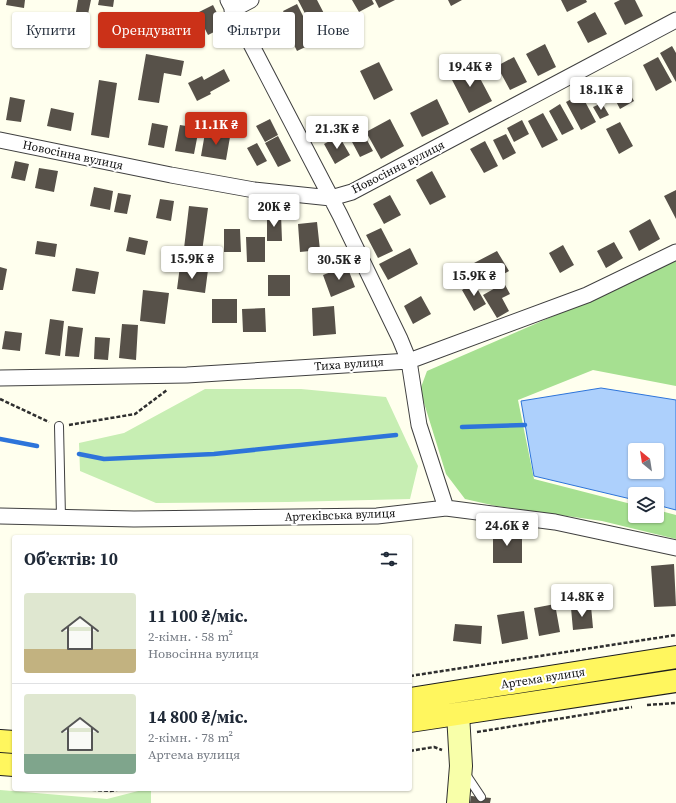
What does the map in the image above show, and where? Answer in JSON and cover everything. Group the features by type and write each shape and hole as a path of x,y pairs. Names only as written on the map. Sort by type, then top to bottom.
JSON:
{"main road":[{"name":"Артема вулиця","path":"412,699 676,657"},
{"name":"Артема вулиця","path":"412,721 676,681"},
{"path":"0,741 12,742"},
{"path":"0,764 12,765"}],"street":[{"path":"251,0 230,5 331,198 400,338 409,360 419,425 446,508"},
{"name":"Новосінна вулиця","path":"0,140 171,175 254,190 331,198 352,192 676,20"},
{"name":"Тиха вулиця","path":"0,378 187,375 409,360 588,295 676,252"},
{"name":"Артеківська вулиця","path":"0,516 134,519 377,516 446,508 555,522 676,548"},
{"path":"458,714 451,745 458,803"}],"lane":[{"path":"59,426 61,517"},
{"path":"453,760 481,797"}],"path":[{"path":"0,399 59,426 135,414 187,375"},
{"path":"412,676 676,635"},
{"path":"412,751 434,747 439,748 451,745 470,733 647,705 676,703"},
{"path":"451,745 453,760"}],"green space":[{"path":"676,258 676,386 593,370 518,400 534,479 628,503 628,523 664,523 664,512 676,515 676,539 602,521 496,506 465,499 446,474 420,390 427,371 588,301"},
{"path":"205,389 301,389 386,397 418,466 410,499 156,503 80,471 79,443 124,433"},
{"path":"0,790 107,799 138,791 151,791 151,803 0,803"}],"water":[{"path":"601,388 676,400 676,510 664,507 664,487 628,487 628,498 534,476 521,401"}],"building":[{"path":"7,0 25,0 24,8 6,5"},
{"path":"78,0 91,0 88,12 76,12"},
{"path":"99,0 114,0 113,7 98,5"},
{"path":"298,0 317,0 323,12 304,12"},
{"path":"352,0 372,0 374,4 359,12"},
{"path":"375,0 395,0 379,8"},
{"path":"448,0 462,0 451,6"},
{"path":"561,0 586,0 587,2 567,12"},
{"path":"620,0 635,0 643,16 625,25 614,3"},
{"path":"297,4 303,16 303,48 297,51 295,47 295,12 283,11"},
{"path":"213,5 216,12 213,12 213,32 208,35 205,29 205,12 199,12"},
{"path":"595,12 607,34 588,43 577,22"},
{"path":"545,44 556,67 538,76 526,54"},
{"path":"672,46 676,53 676,82 660,53"},
{"path":"146,54 184,61 181,76 164,73 159,103 138,100"},
{"path":"514,57 527,82 510,90 497,66"},
{"path":"658,57 672,82 656,91 643,65"},
{"path":"379,62 393,90 374,100 360,71"},
{"path":"472,63 492,101 469,113 449,74"},
{"path":"224,69 230,81 210,92 211,94 197,101 188,83 202,76 204,80"},
{"path":"621,78 634,101 620,109 608,86"},
{"path":"99,80 117,83 109,138 91,135"},
{"path":"581,94 596,122 581,130 566,102"},
{"path":"10,97 25,100 21,122 6,120"},
{"path":"437,99 449,124 422,137 410,113"},
{"path":"602,103 609,115 600,119 593,107"},
{"path":"560,104 574,129 562,135 549,111"},
{"path":"51,108 74,113 71,131 47,126"},
{"path":"543,113 558,140 542,148 528,121"},
{"path":"270,119 278,135 265,142 256,126"},
{"path":"390,119 404,146 381,159 366,132"},
{"path":"522,120 529,134 514,142 507,128"},
{"path":"620,122 633,146 619,154 606,129"},
{"path":"152,123 168,126 164,148 148,145"},
{"path":"180,125 199,128 194,154 175,151"},
{"path":"205,133 230,137 226,160 201,156"},
{"path":"363,133 373,151 360,157 351,140"},
{"path":"506,134 516,153 503,160 493,140"},
{"path":"278,136 291,161 278,167 265,143"},
{"path":"339,136 350,155 335,164 324,144"},
{"path":"485,141 498,166 484,173 470,149"},
{"path":"257,143 267,161 257,166 247,148"},
{"path":"15,161 29,164 25,181 11,178"},
{"path":"39,168 58,171 54,192 35,188"},
{"path":"432,171 446,197 430,205 416,180"},
{"path":"94,187 113,191 110,210 90,206"},
{"path":"676,190 676,219 664,196"},
{"path":"118,193 131,195 127,214 114,212"},
{"path":"390,195 401,215 384,224 373,204"},
{"path":"160,199 174,201 171,221 156,218"},
{"path":"189,206 208,208 201,259 183,257"},
{"path":"281,214 282,241 267,241 267,215"},
{"path":"650,219 660,239 639,251 629,231"},
{"path":"317,222 320,250 300,252 298,224"},
{"path":"381,228 393,251 378,258 366,235"},
{"path":"224,229 240,229 241,252 224,252"},
{"path":"129,237 148,241 145,255 126,251"},
{"path":"246,237 265,237 265,262 247,262"},
{"path":"37,241 57,244 55,257 35,254"},
{"path":"614,242 623,258 606,268 597,251"},
{"path":"563,245 574,265 560,273 549,253"},
{"path":"410,248 418,264 388,280 379,264"},
{"path":"497,251 509,271 486,284 474,263"},
{"path":"180,266 208,270 205,293 177,289"},
{"path":"347,266 355,287 331,297 323,275"},
{"path":"0,267 7,269 3,290 0,290"},
{"path":"76,268 99,272 95,294 72,291"},
{"path":"268,275 290,275 290,296 268,296"},
{"path":"474,283 486,304 474,311 462,290"},
{"path":"504,283 510,294 502,298 509,311 497,318 483,295"},
{"path":"143,290 169,293 165,324 140,321"},
{"path":"421,296 431,314 413,324 404,306"},
{"path":"212,299 237,299 237,323 212,323"},
{"path":"334,306 336,334 313,336 312,308"},
{"path":"265,308 266,332 243,332 242,309"},
{"path":"50,319 64,321 60,356 45,354"},
{"path":"122,324 138,325 136,360 119,358"},
{"path":"68,326 83,328 79,357 65,356"},
{"path":"5,331 22,333 20,351 2,349"},
{"path":"95,337 110,338 108,360 94,359"},
{"path":"493,530 522,531 522,563 493,563"},
{"path":"674,564 676,606 654,607 651,566"},
{"path":"555,604 560,632 539,636 534,608"},
{"path":"591,606 593,628 573,630 571,608"},
{"path":"524,611 528,639 502,644 497,615"},
{"path":"455,624 482,626 481,644 453,641"},
{"path":"471,796 491,798 490,803 470,803"}],"waterway":[{"path":"462,427 525,425"},
{"path":"79,454 104,459 214,454 396,435"},
{"path":"0,439 37,446"}]}
